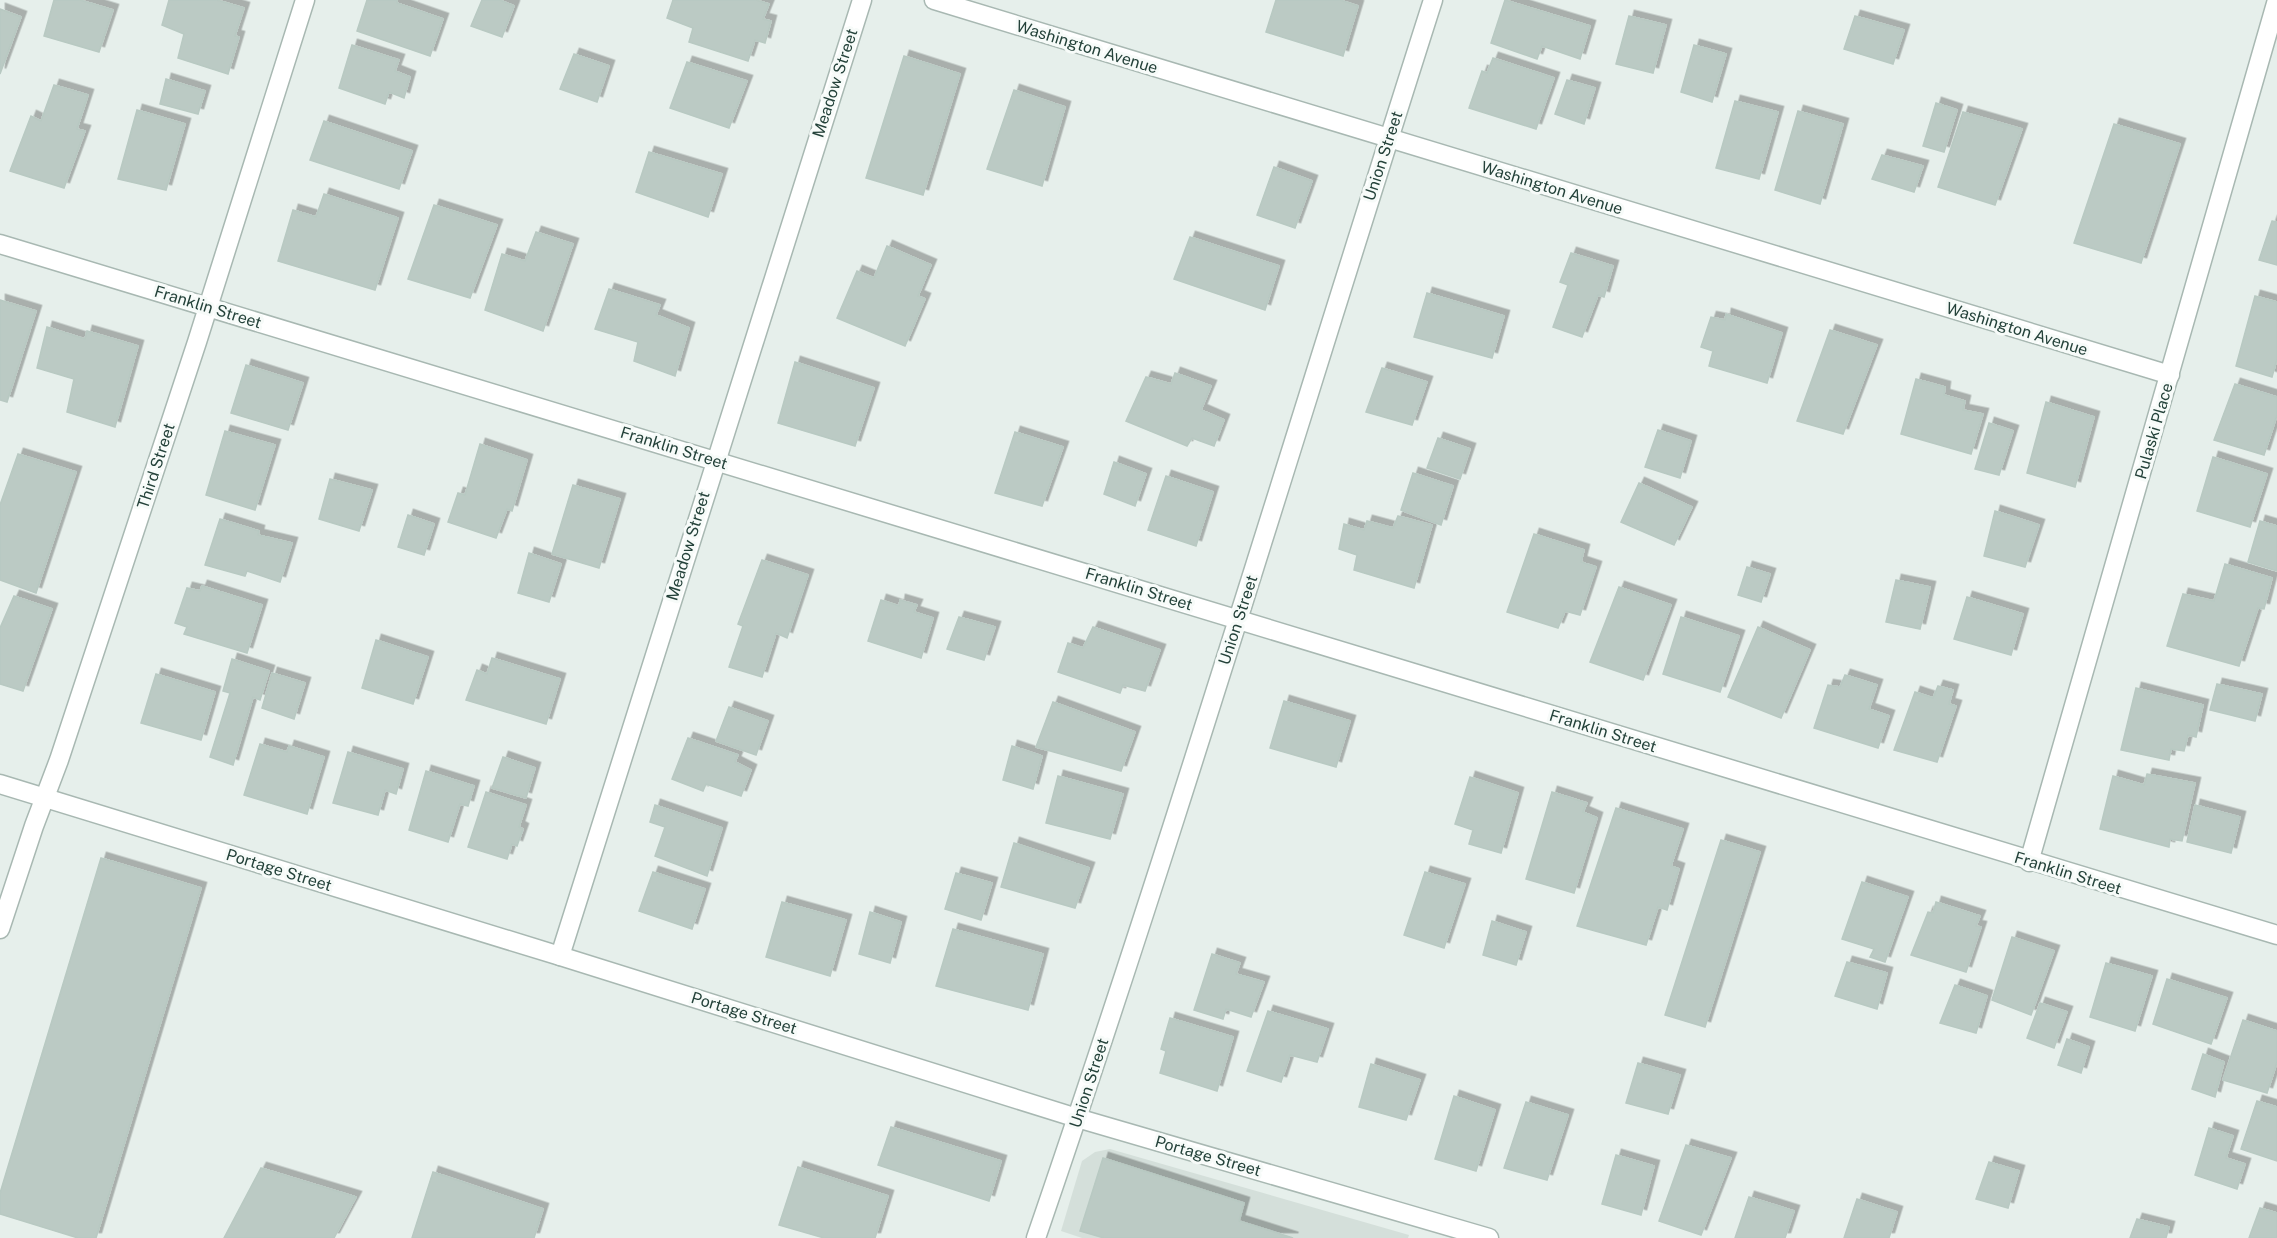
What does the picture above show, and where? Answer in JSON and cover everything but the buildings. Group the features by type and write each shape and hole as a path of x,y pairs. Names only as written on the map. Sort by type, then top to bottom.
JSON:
{"street":[{"name":"Third Street","path":"0,929 59,760 208,307 305,0"},
{"name":"Meadow Street","path":"560,956 862,0"},
{"name":"Washington Avenue","path":"934,0 2170,375"},
{"name":"Union Street","path":"1036,1238 1238,620 1433,0"},
{"name":"Pulaski Place","path":"2029,862 2277,0"},
{"name":"Franklin Street","path":"0,244 2029,862 2277,935"},
{"name":"Portage Street","path":"0,784 1077,1118 1489,1238"}],"shaded area":[{"path":"1110,1149 1409,1235 1408,1238 1082,1238 1061,1231 1082,1161 1095,1152"}]}
